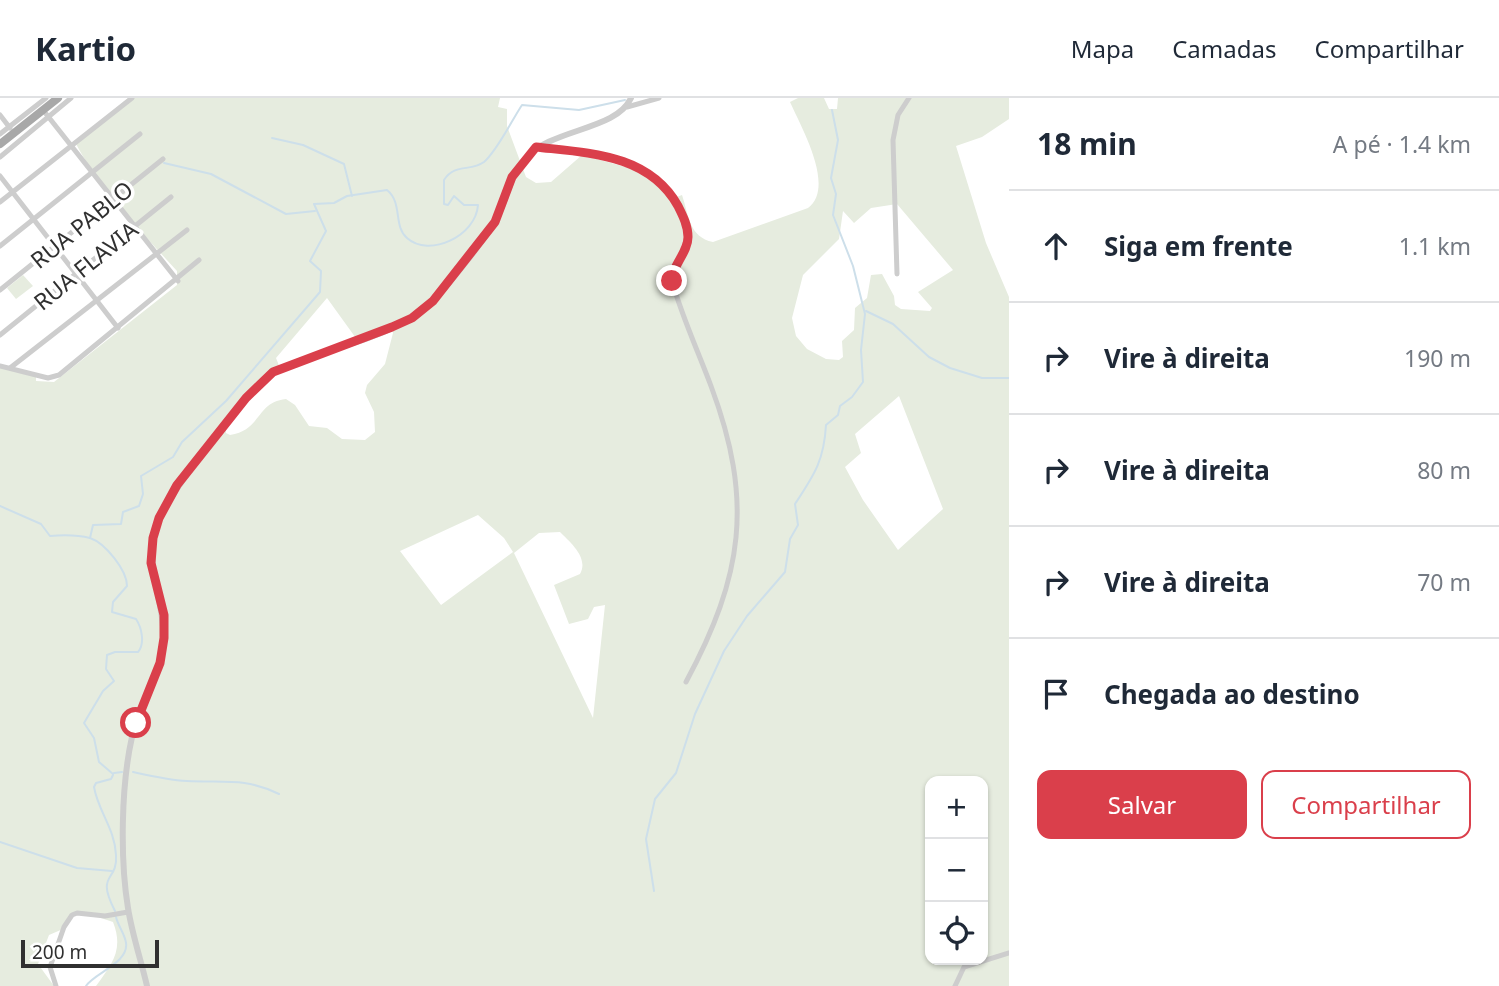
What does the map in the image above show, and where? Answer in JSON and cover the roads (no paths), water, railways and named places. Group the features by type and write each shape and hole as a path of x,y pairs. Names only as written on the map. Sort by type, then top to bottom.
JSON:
{"main road":[{"path":"0,144 12,130 46,113 58,98"}],"street":[{"path":"0,134 12,130 46,98"},
{"path":"0,157 46,113 71,98"},
{"path":"0,202 132,98"},
{"path":"147,986 128,912 124,821 128,764 136,723 160,663 164,638 164,615 151,563 153,538 159,518 183,477 263,380 281,368 342,347 412,318 433,301 495,222 512,177 536,147 550,139 613,116 629,102 659,98"},
{"path":"897,274 893,140 898,116 909,98"},
{"path":"46,113 178,281"},
{"path":"0,115 12,130"},
{"path":"0,246 140,135"},
{"path":"536,147 611,158 641,168 672,196 687,227 688,241 673,272 672,281 712,389 735,468 738,527 719,615 686,682"},
{"name":"RUA PABLO","path":"0,290 163,159"},
{"path":"0,176 118,328"},
{"name":"RUA FLAVIA","path":"0,335 172,197"},
{"path":"10,368 187,230"},
{"path":"0,366 54,378 178,281 199,260"},
{"path":"56,986 50,967 68,920 77,913 116,915 128,912"},
{"path":"955,986 964,967 1009,953"}],"waterway":[{"path":"90,538 93,525 121,524 123,512 139,506 143,494 141,476 173,457 182,442 226,401 320,292 321,271 310,261 326,231 314,204 334,203 347,196 387,190 395,201 400,227 407,238 416,244 439,245 450,241 469,226 478,205 464,205 454,196 448,205 444,204 444,180 453,171 484,162 522,105 579,110 625,100"},
{"path":"654,891 646,839 655,799 676,773 695,714 724,651 747,616 785,572 790,539 798,525 795,504 817,467 826,425 838,415 840,406 852,397 863,382 861,350 865,314 853,266 833,215 836,194 831,178 838,140 832,110"},
{"path":"272,138 303,145 344,164 352,196"},
{"path":"164,163 211,174 286,214 315,211"},
{"path":"866,311 893,324 929,357 950,368 982,378 1009,378"},
{"path":"0,506 41,524 50,536 80,536 96,541 114,558 123,572 127,586 113,602 112,612 136,619 141,631 141,645 138,652 115,652 107,655 106,669 114,681 103,691 84,723 94,738 99,762 113,774"},
{"path":"114,773 122,772"},
{"path":"133,772 180,780 244,783 279,794"},
{"path":"113,775 111,779 96,783 94,787 115,846 116,864 107,884 109,899 115,911"},
{"path":"0,842 77,868 112,871"},
{"path":"86,986 117,962 125,950 126,943 116,917"}]}
